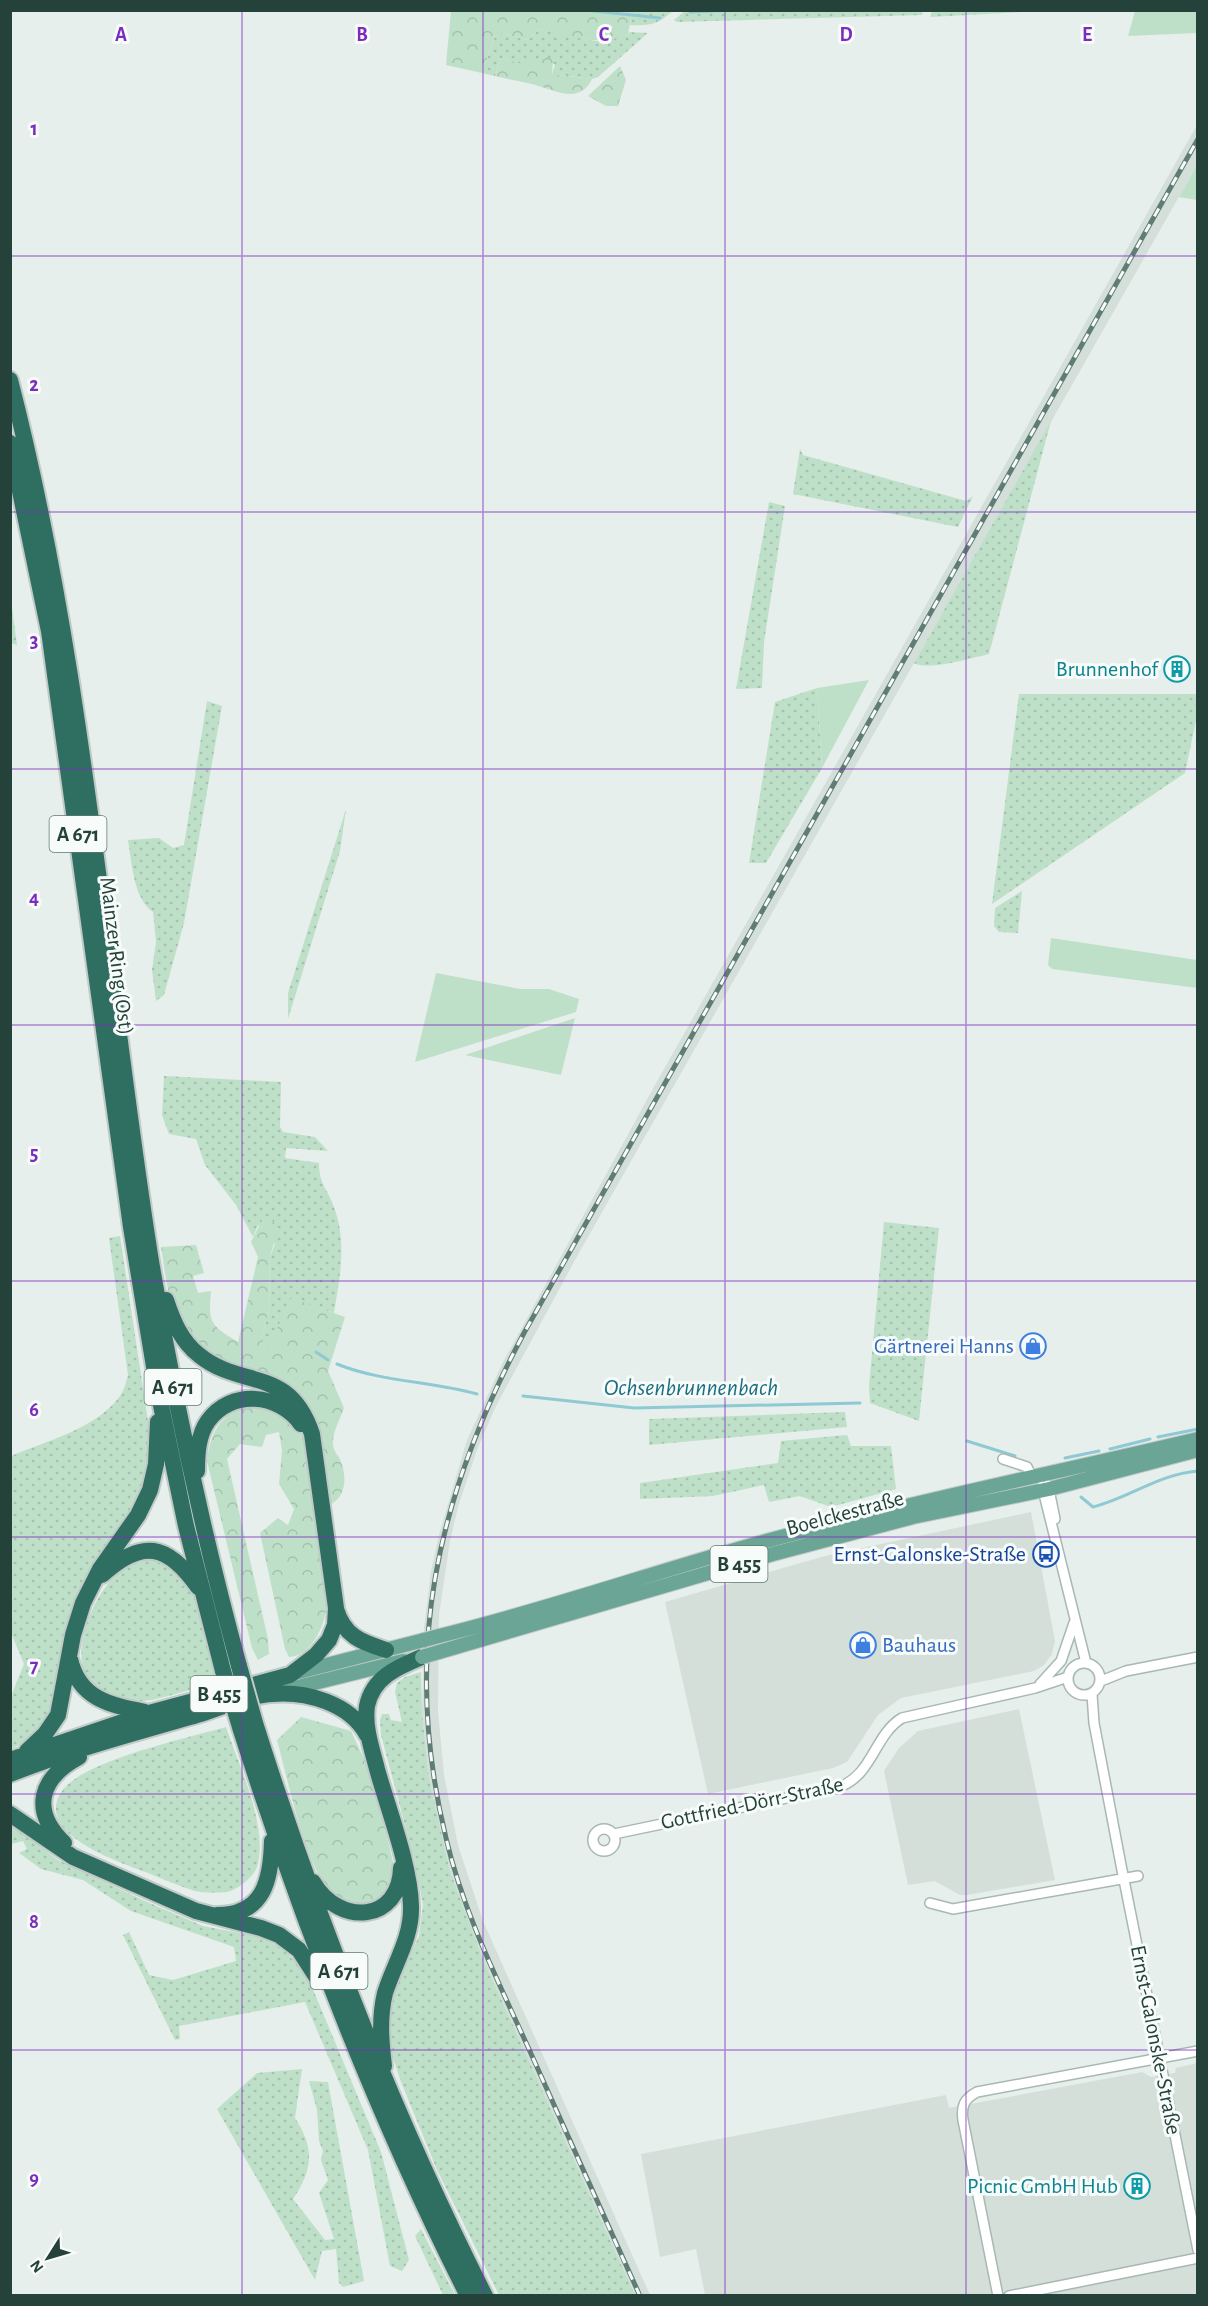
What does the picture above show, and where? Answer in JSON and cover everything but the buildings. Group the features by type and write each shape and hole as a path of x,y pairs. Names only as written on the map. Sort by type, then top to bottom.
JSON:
{"highway":[{"name":"Mainzer Ring (Ost)","path":"10,380 30,455 63,627 84,764 116,1015 150,1253"},
{"name":"Mainzer Ring (Ost)","path":"10,443 33,543 61,710 131,1227 158,1391"},
{"path":"150,1253 171,1316 187,1344 217,1366 265,1381 284,1391 304,1415 312,1434 336,1608 335,1625 329,1640 316,1655 290,1675"},
{"name":"A 671","path":"150,1253 173,1388 231,1668"},
{"path":"16,1758 45,1734 58,1715 77,1619 90,1588 109,1555 138,1515 150,1490 157,1453 158,1391"},
{"name":"A 671","path":"158,1391 203,1595 231,1668 248,1725 273,1831 346,2031 408,2172 468,2295"},
{"path":"201,1520 196,1469 199,1441 208,1420 224,1407 250,1398 280,1405 289,1411 304,1428 315,1455"},
{"path":"90,1588 120,1560 138,1552 156,1551 177,1560 203,1595"},
{"path":"336,1608 342,1624 353,1638 386,1650"},
{"path":"393,2102 386,2074 380,2030 386,1992 406,1942 411,1917 410,1892 369,1738 367,1707 373,1690 391,1671 428,1649"},
{"path":"70,1651 73,1669 89,1694 109,1705 149,1713"},
{"name":"B 455","path":"16,1758 149,1713 290,1675"},
{"path":"272,1694 320,1699 338,1706 356,1719 369,1738"},
{"name":"B 455","path":"10,1774 109,1740 272,1694"},
{"name":"A 671","path":"248,1725 335,1959 393,2102 485,2295"},
{"path":"90,1864 66,1846 51,1830 44,1812 44,1795 57,1771 109,1740"},
{"path":"10,1814 63,1851 90,1864 210,1915 269,1931 292,1944 310,1964 346,2031"},
{"path":"210,1915 238,1912 261,1896 270,1874 273,1831"},
{"path":"291,1838 320,1892 333,1906 350,1912 375,1909 390,1898 399,1881 401,1858"}],"main road":[{"name":"Boelckestraße","path":"428,1649 439,1636 790,1535 908,1503 1037,1476 1197,1438"},
{"name":"Boelckestraße","path":"428,1649 912,1517 1046,1489 1197,1450"},
{"name":"B 455","path":"290,1675 386,1650 428,1649"},
{"name":"B 455","path":"272,1694 428,1649"}],"street":[{"path":"1003,1459 1027,1467 1046,1489 1082,1664 1100,1676 1197,1657"},
{"path":"1035,1688 1061,1661 1074,1623"},
{"path":"1082,1664 1072,1668 1069,1682 1075,1693 1087,1695 1100,1676"},
{"name":"Gottfried-Dörr-Straße","path":"614,1834 839,1787 855,1780 863,1772 888,1731 902,1718 1069,1682"},
{"name":"Ernst-Galonske-Straße","path":"1087,1695 1197,2250"},
{"path":"930,1903 953,1909 1138,1876"},
{"path":"998,2295 963,2120 963,2104 968,2097 977,2092 1197,2051"},
{"path":"1009,2295 1197,2258"}],"shaded area":[{"path":"1197,125 1197,165 580,1251 496,1406 477,1450 458,1507 450,1541 439,1615 438,1711 444,1775 458,1845 483,1921 650,2295 635,2295 483,1959 450,1871 429,1778 422,1713 424,1628 431,1571 439,1535 467,1440 503,1362 655,1085"},
{"path":"1031,1512 1055,1641 1052,1654 1044,1665 1034,1671 901,1698 878,1715 847,1762 833,1768 708,1794 665,1602 825,1556"},
{"path":"1019,1709 1055,1880 967,1895 960,1895 935,1881 908,1885 884,1771 899,1748 918,1731"},
{"path":"1197,2063 1197,2295 705,2295 696,2249 660,2257 641,2154 946,2095 949,2108 1142,2072 1151,2077 1175,2073 1176,2068"}],"green space":[{"path":"601,10 632,12 628,35 595,40 540,29 527,40 502,33 495,36 482,73 446,65 451,11"},
{"path":"638,10 673,11 654,23 630,25 632,12"},
{"path":"686,10 923,11 922,15 677,22 674,20"},
{"path":"932,10 1039,11 930,17"},
{"path":"1135,11 1197,11 1197,33 1128,36"},
{"path":"540,29 596,41 628,35 629,32 648,33 598,77 592,79 552,74 555,65 544,57 523,65 501,58 495,76 482,73 495,36 502,33 527,40"},
{"path":"544,57 553,59 552,74 592,79 582,91 570,94 495,76 501,58 523,64"},
{"path":"620,66 626,80 618,106 606,106 588,96"},
{"path":"1197,165 1197,200 1179,197"},
{"path":"1051,421 989,654 940,665 914,663"},
{"path":"800,449 803,455 966,501 973,496 958,527 793,494"},
{"path":"769,502 785,506 764,642 762,688 736,689"},
{"path":"11,600 17,645 11,643"},
{"path":"869,680 822,768 817,688"},
{"path":"817,688 822,768 766,863 749,863 775,702"},
{"path":"1019,694 1197,694 1197,716 1185,773 992,904"},
{"path":"207,701 222,706 184,923 164,995 156,1001 152,970 156,942 153,912 146,906 137,889 128,840 159,838 173,848 184,845"},
{"path":"346,809 340,851 288,1019 288,993"},
{"path":"1022,891 1018,933 999,932 994,926 995,908"},
{"path":"1051,938 1197,960 1197,988 1052,969 1048,965"},
{"path":"436,973 520,989 549,989 579,999 576,1012 415,1062"},
{"path":"575,1018 561,1075 465,1055"},
{"path":"164,1076 281,1082 280,1127 283,1132 315,1137 328,1151 286,1148 285,1158 319,1163 321,1179 337,1216 341,1258 334,1313 291,1299 269,1347 260,1343 269,1310 270,1257 275,1244 258,1225 253,1237 236,1205 205,1165 196,1139 169,1134 162,1115"},
{"path":"262,1220 272,1220 278,1228 270,1257 269,1310 260,1343 269,1346 291,1298 345,1317 328,1371 344,1408 335,1431 333,1445 343,1468 344,1486 340,1496 331,1504 325,1456 317,1422 301,1395 272,1376 207,1352 185,1332 170,1297 161,1247 196,1245 204,1273 193,1276 198,1293 211,1291 210,1310 213,1322 216,1327 238,1342 258,1257 251,1242"},
{"path":"884,1222 939,1228 919,1421 870,1403 869,1386"},
{"path":"120,1236 148,1421 150,1456 139,1508 100,1562 61,1694 35,1738 11,1749 11,1696 24,1664 11,1633 11,1456 84,1426 110,1407 123,1392 128,1375 109,1238"},
{"path":"260,1405 279,1413 290,1421 300,1431 308,1449 316,1490 327,1594 324,1618 317,1636 305,1651 289,1657 285,1649 260,1533 278,1518 288,1525 294,1509 279,1484 282,1450 279,1432 266,1435 262,1447 240,1444 227,1459 268,1639 269,1654 258,1660 252,1648 207,1461 212,1438 222,1422 237,1411"},
{"path":"845,1412 847,1427 649,1445 649,1419"},
{"path":"847,1435 851,1446 891,1446 896,1489 831,1507 800,1496 769,1502 764,1485 713,1496 640,1499 640,1483 778,1463 781,1441"},
{"path":"144,1557 166,1559 192,1587 216,1682 156,1699 121,1701 102,1694 89,1683 83,1668 81,1652 84,1634 98,1599 115,1576"},
{"path":"421,1672 422,1713 429,1778 450,1871 483,1959 635,2295 499,2295 437,2170 401,2082 389,2045 389,2014 397,1983 419,1936 423,1905 415,1863 381,1735 380,1720 382,1714 389,1714 391,1720 402,1722 395,1692 397,1683 405,1677"},
{"path":"301,1717 351,1731 373,1778 394,1866 387,1897 365,1909 335,1899 315,1868 299,1824 277,1740"},
{"path":"226,1727 256,1815 260,1851 255,1871 249,1879 235,1889 215,1893 195,1891 119,1862 83,1844 69,1833 59,1820 56,1806 62,1791 92,1769 163,1744"},
{"path":"11,1824 58,1860 203,1926 262,1937 284,1950 300,1967 312,1987 381,2152 409,2260 402,2271 390,2266 368,2150 305,2002 179,2026 180,2039 175,2040 123,1935 129,1932 149,1975 173,1980 236,1961 234,1947 131,1911 83,1880 41,1869 19,1853 27,1849 23,1841 11,1844"},
{"path":"302,2069 295,2118 306,2140 309,2159 305,2178 293,2199 325,2240 334,2239 319,2193 328,2180 321,2160 323,2151 319,2141 317,2110 309,2081 328,2082 364,2281 343,2287 339,2283 336,2249 322,2251 315,2280 217,2109 257,2073"},
{"path":"421,2229 455,2295 443,2295 415,2236"}],"waterway":[{"path":"585,10 660,18"},
{"path":"690,12 734,10"},
{"name":"Ochsenbrunnenbach","path":"316,1352 328,1360"},
{"name":"Ochsenbrunnenbach","path":"337,1364 389,1378 477,1394"},
{"name":"Ochsenbrunnenbach","path":"523,1396 634,1408 860,1403"},
{"name":"Ochsenbrunnenbach","path":"1158,1437 1198,1429"},
{"name":"Ochsenbrunnenbach","path":"1110,1449 1150,1439"},
{"name":"Ochsenbrunnenbach","path":"967,1441 1015,1456"},
{"name":"Ochsenbrunnenbach","path":"1065,1458 1099,1451"},
{"path":"1081,1497 1093,1507 1157,1481 1198,1471"}],"railway":[{"path":"640,2296 482,1944 462,1892 446,1838 433,1770 427,1704 428,1640 435,1578 449,1517 468,1456 494,1394 524,1333 1198,139"}],"place":[{"name":"Brunnenhof","path":"1177,669"},
{"name":"Gärtnerei Hanns","path":"1033,1346"},
{"name":"Ernst-Galonske-Straße","path":"1046,1554"},
{"name":"Bauhaus","path":"863,1645"},
{"name":"Picnic GmbH Hub","path":"1137,2186"}]}
